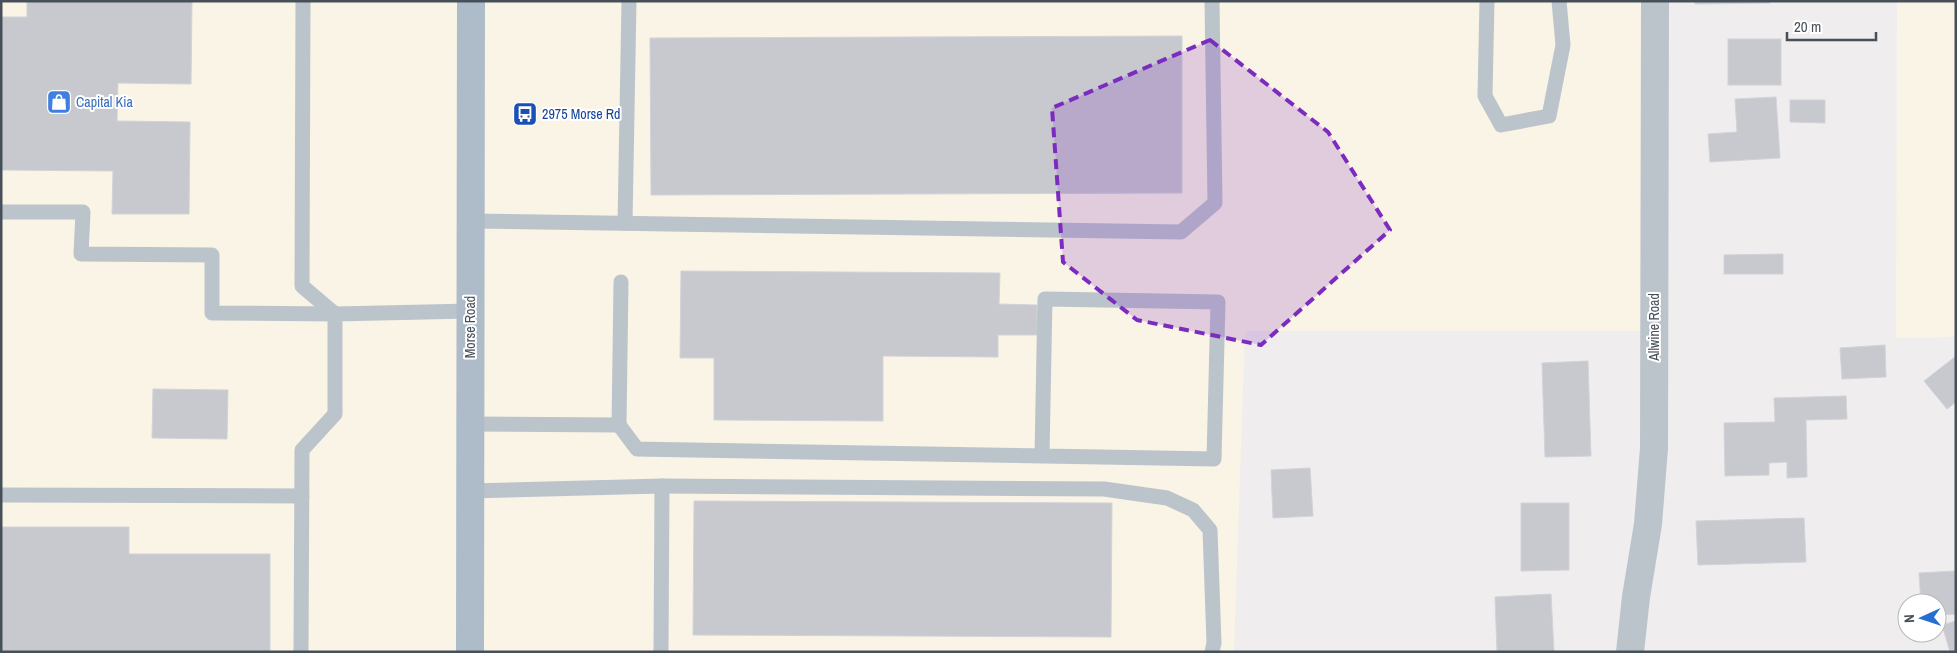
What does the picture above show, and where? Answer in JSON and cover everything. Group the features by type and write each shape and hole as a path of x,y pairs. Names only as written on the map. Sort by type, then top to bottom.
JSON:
{"main road":[{"name":"Morse Road","path":"470,652 471,1"}],"street":[{"name":"Allwine Road","path":"1630,652 1636,597 1648,524 1654,448 1655,1"}],"lane":[{"path":"301,652 302,450 335,414 335,314 302,286 303,1"},
{"path":"625,223 628,1"},
{"path":"470,221 1181,232 1216,203 1212,1"},
{"path":"1487,1 1485,96 1500,125 1550,116 1563,45 1559,1"},
{"path":"1,212 83,212 81,254 212,255 212,314 470,311"},
{"path":"620,282 619,425 637,449 1214,459 1218,302 1045,299 1042,456"},
{"path":"470,424 619,425"},
{"path":"661,652 662,486"},
{"path":"470,491 662,486 1104,489 1167,498 1194,510 1210,530 1214,643 1212,652"},
{"path":"1,495 302,496"}],"highlighted area":[{"path":"1210,40 1328,132 1390,230 1261,345 1137,320 1063,262 1052,108"}],"shaded area":[{"path":"1,1 1645,1 1644,331 1245,331 1234,652 1,652"},
{"path":"1897,1 1956,1 1956,337 1896,338"}],"building":[{"name":"Capital Kia","path":"27,1 192,1 191,84 118,83 117,121 190,122 189,214 112,214 113,171 1,170 1,17 27,17"},
{"path":"1695,1 1770,1 1770,3 1695,4"},
{"path":"1182,36 1182,193 651,195 650,38"},
{"path":"1728,39 1781,39 1781,85 1728,85"},
{"path":"1776,97 1780,158 1710,162 1708,134 1737,132 1735,99"},
{"path":"1790,100 1825,100 1825,123 1790,122"},
{"path":"1783,254 1783,274 1724,274 1724,255"},
{"path":"681,271 1000,273 999,304 1037,305 1037,335 998,335 998,357 883,356 883,421 714,420 714,358 680,358"},
{"path":"1885,345 1886,377 1842,379 1840,348"},
{"path":"1956,356 1956,402 1947,409 1924,381"},
{"path":"1588,361 1591,456 1545,457 1542,363"},
{"path":"153,389 228,390 227,439 152,438"},
{"path":"1846,396 1847,419 1806,420 1807,477 1787,478 1787,462 1769,463 1769,475 1725,476 1724,423 1775,422 1774,398"},
{"path":"1310,468 1313,516 1273,518 1271,470"},
{"path":"694,501 1112,503 1111,637 693,635"},
{"path":"1521,503 1569,503 1569,570 1521,571"},
{"path":"1804,518 1806,562 1698,565 1696,521"},
{"path":"1,527 129,527 129,554 270,554 270,652 1,652"},
{"path":"1955,571 1956,614 1947,614 1947,593 1920,593 1919,573"},
{"path":"1551,594 1554,652 1497,652 1495,597"},
{"path":"1956,621 1956,652 1950,652 1947,642 1947,624"}],"place":[{"name":"Capital Kia","path":"59,102"},
{"name":"2975 Morse Rd","path":"525,114"}]}
